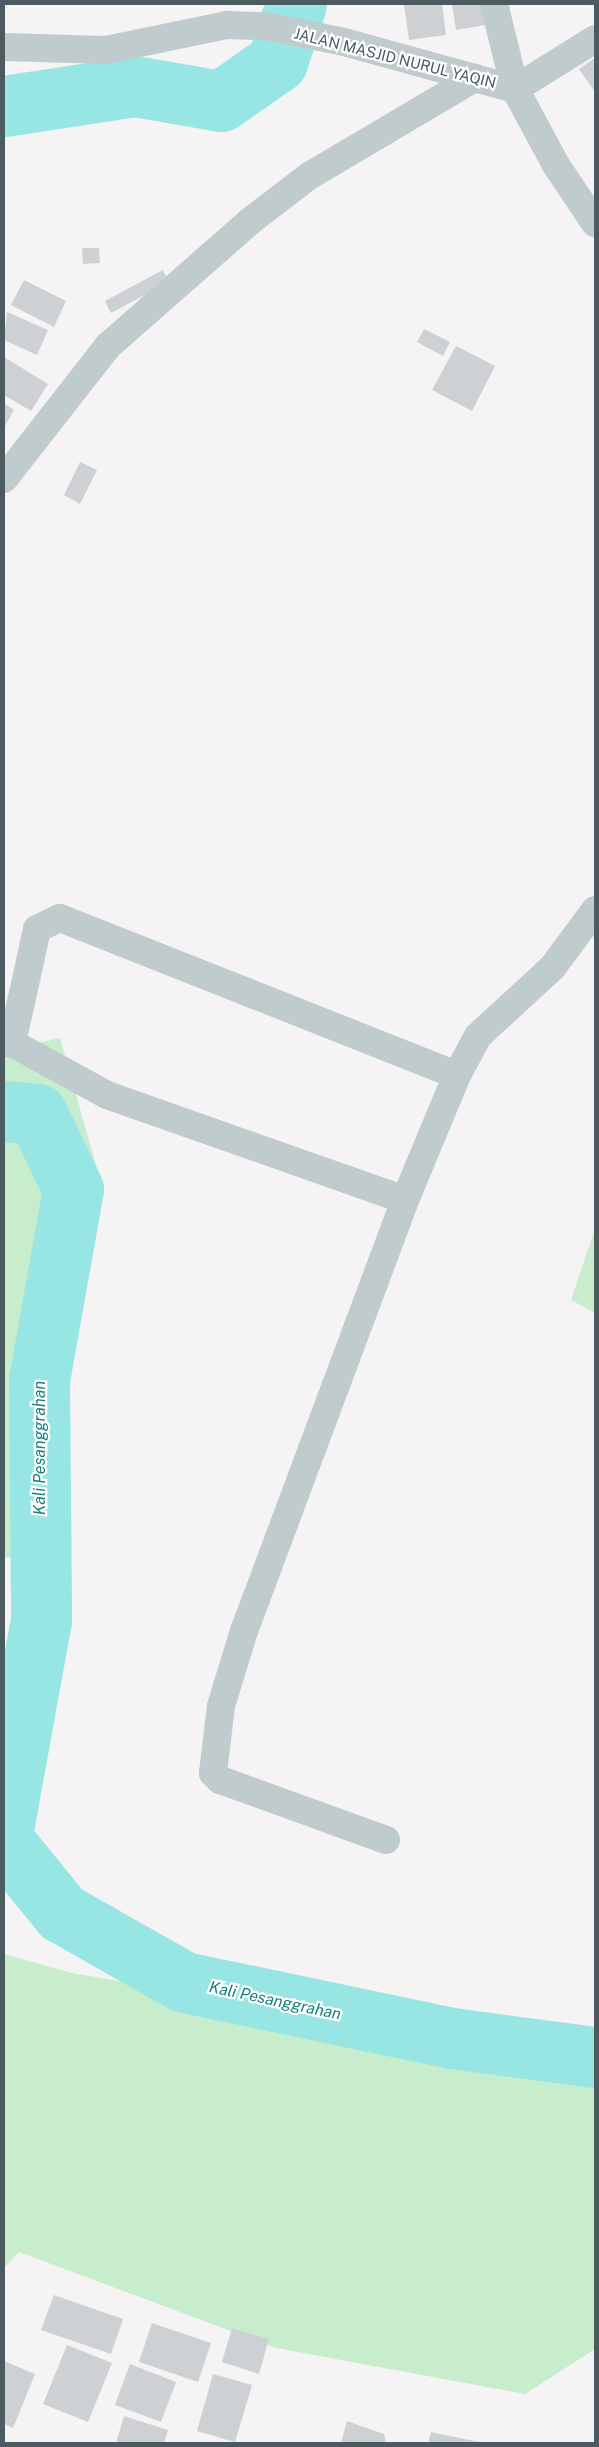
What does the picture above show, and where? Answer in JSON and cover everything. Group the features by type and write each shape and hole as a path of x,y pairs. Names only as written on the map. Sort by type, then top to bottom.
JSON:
{"street":[{"path":"494,4 516,89 556,165 595,224"},
{"name":"JALAN MASJID NURUL YAQIN","path":"4,47 106,50 227,25 265,26 344,42 516,89 595,39"},
{"path":"4,479 108,346 249,222 309,176 475,78"},
{"path":"386,1840 220,1780 213,1772 222,1706 244,1631 405,1200 457,1075 478,1036 552,968 595,910"},
{"path":"405,1200 107,1095 8,1043 37,929 60,918 457,1075"}],"green space":[{"path":"60,1038 101,1183 40,1560 4,1557 4,1050"},
{"path":"595,1229 595,1313 571,1300"},
{"path":"4,1954 72,1973 595,2063 595,2349 525,2394 276,2348 19,2252 4,2268"}],"building":[{"path":"404,4 442,4 446,35 409,40"},
{"path":"452,4 482,4 485,25 456,30"},
{"path":"595,58 595,92 579,69"},
{"path":"82,248 99,248 100,263 83,264"},
{"path":"163,270 169,282 111,313 105,301"},
{"path":"24,280 66,301 54,327 11,305"},
{"path":"7,312 48,330 37,355 4,340"},
{"path":"424,329 450,342 443,356 417,342"},
{"path":"456,346 495,366 472,411 432,390"},
{"path":"4,357 48,384 31,411 4,395"},
{"path":"4,403 14,410 4,428"},
{"path":"80,462 97,470 80,504 64,495"},
{"path":"54,2295 123,2319 111,2354 41,2330"},
{"path":"152,2323 211,2343 198,2382 139,2362"},
{"path":"232,2328 269,2339 259,2374 222,2362"},
{"path":"67,2345 112,2363 88,2422 43,2404"},
{"path":"4,2361 35,2374 13,2428 4,2424"},
{"path":"130,2364 176,2382 161,2422 115,2405"},
{"path":"213,2374 252,2385 235,2442 197,2431"},
{"path":"124,2416 168,2430 164,2443 116,2443"},
{"path":"347,2421 384,2434 386,2443 341,2443"},
{"path":"431,2432 479,2442 479,2443 428,2443"}],"waterway":[{"name":"Kali Pesanggrahan","path":"4,106 134,86 221,101 277,62 296,4"},
{"name":"Kali Pesanggrahan","path":"4,1111 37,1114 73,1189 39,1379 41,1620 4,1823"},
{"name":"Kali Pesanggrahan","path":"4,1842 62,1913 184,1982 452,2038 595,2057"}]}
